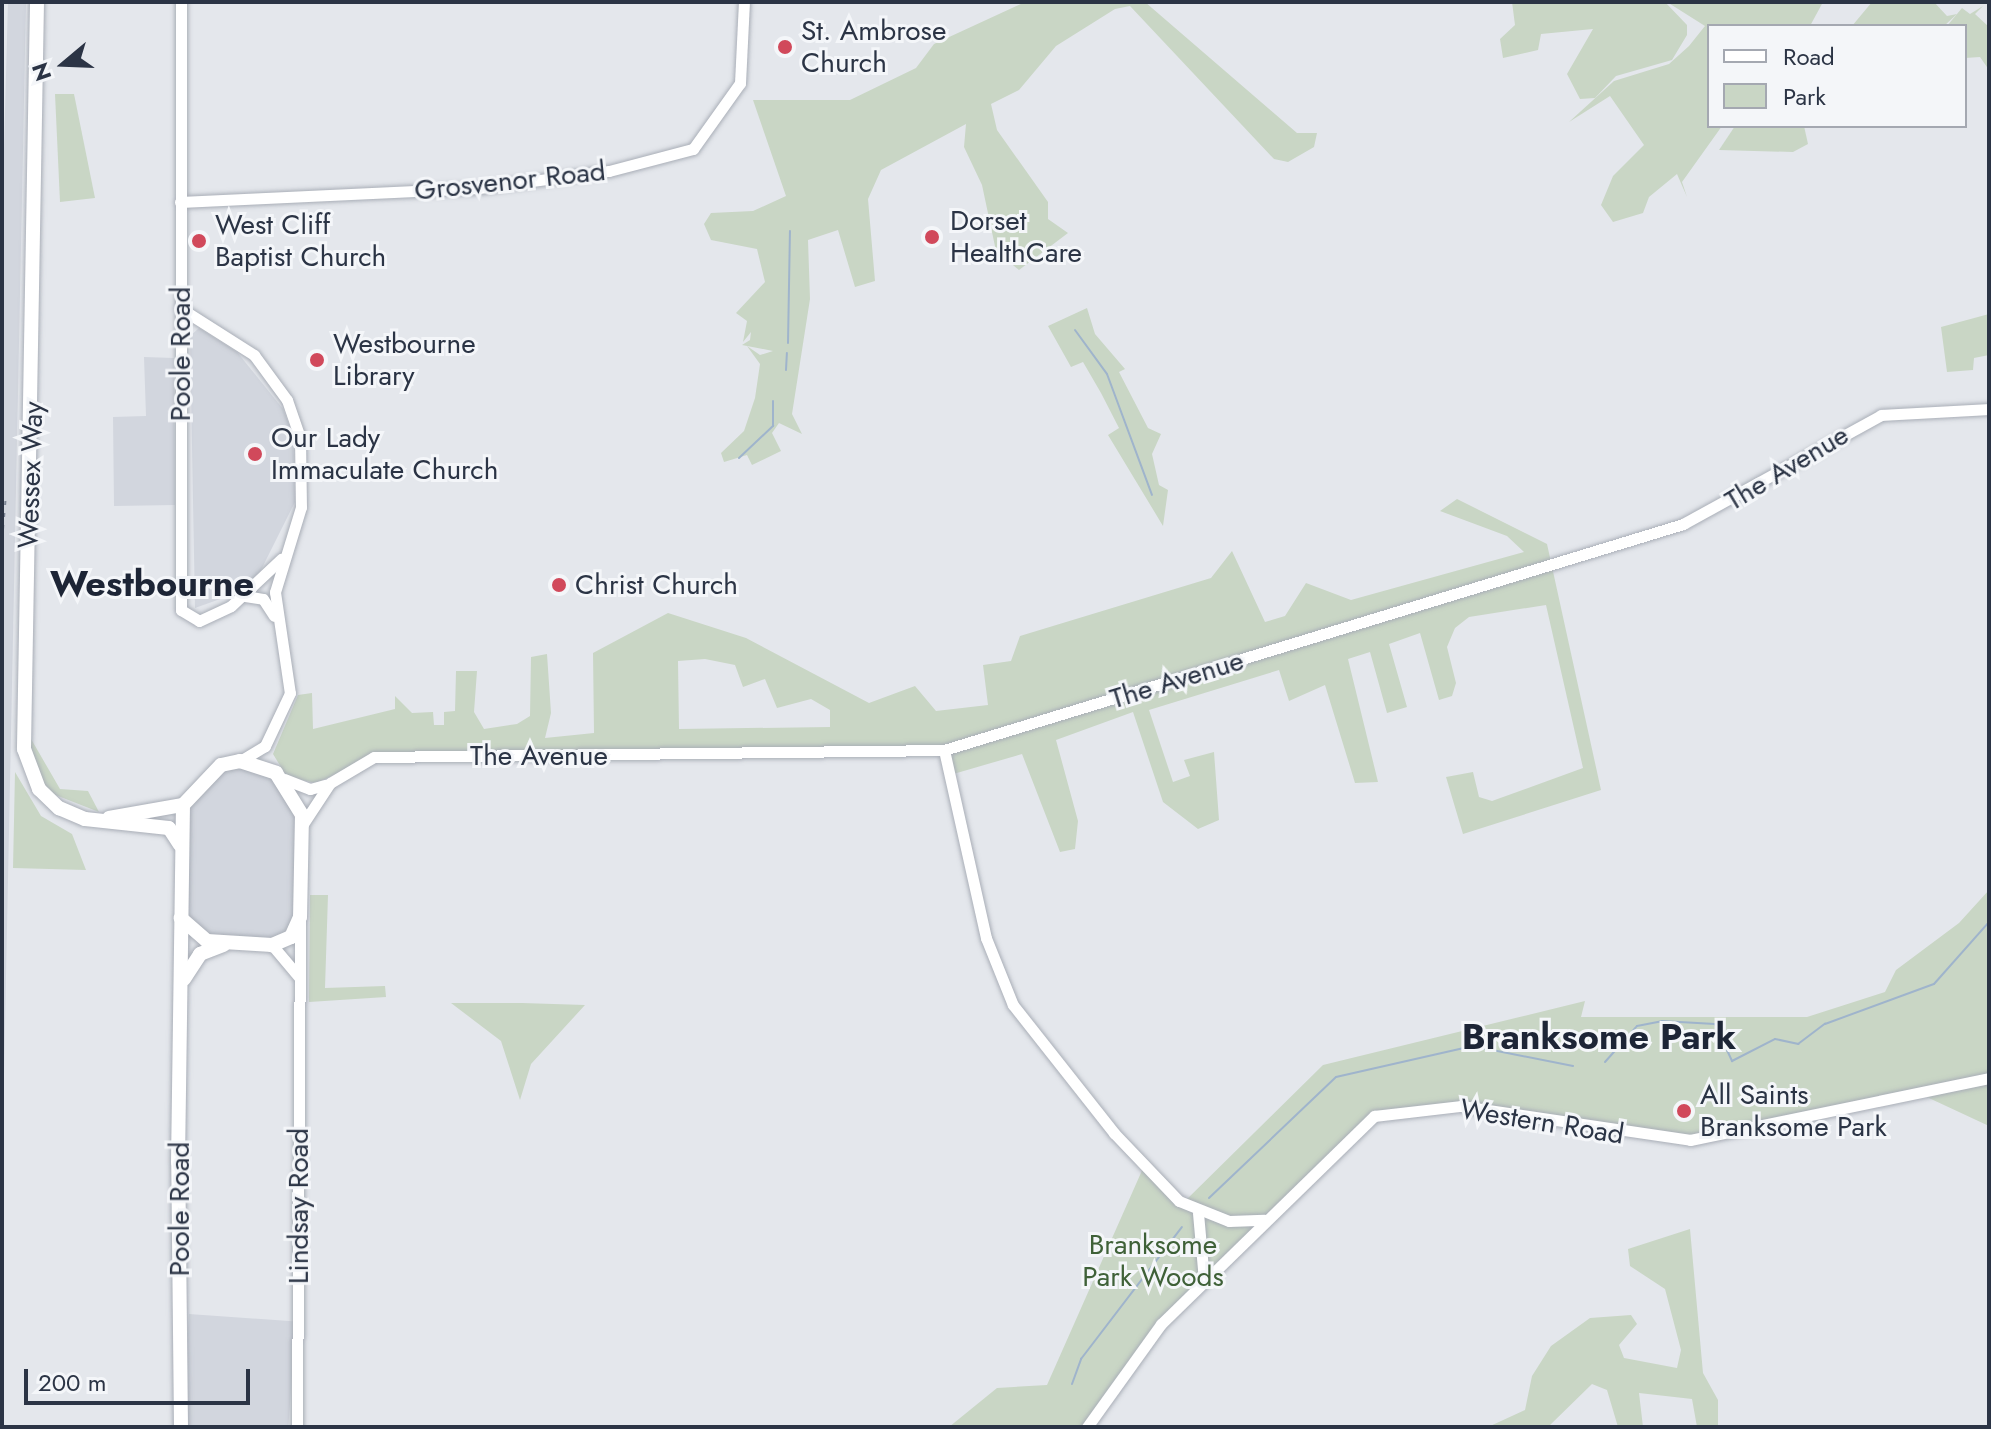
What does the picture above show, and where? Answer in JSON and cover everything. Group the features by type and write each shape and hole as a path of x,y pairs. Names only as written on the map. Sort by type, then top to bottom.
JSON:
{"highway":[{"name":"Wessex Way","path":"37,2 27,761 52,803 97,821 171,829 181,854"},
{"path":"240,761 280,776 298,798 303,825 300,917 291,937 272,945 201,938 181,918 183,805 203,777 240,761"},
{"path":"97,821 183,805"},
{"name":"Poole Road","path":"181,918 181,1427"},
{"name":"Poole Road","path":"181,992 192,961 231,943"}],"street":[{"name":"Poole Road","path":"181,2 181,610 199,621 245,596"},
{"name":"Grosvenor Road","path":"180,202 479,188 609,171 693,149 740,83 744,2"},
{"path":"180,308 254,355 298,427 301,507 281,559 275,592 290,693 265,746 240,761"},
{"path":"180,339 206,324"},
{"name":"The Avenue","path":"303,825 330,783 374,757 944,750 1683,524 1799,467 1881,415 1989,409"},
{"path":"281,559 245,596 268,603 281,632"},
{"path":"265,746 280,776 310,789 330,783"},
{"path":"944,750 986,938 1013,1005 1114,1133 1198,1213 1264,1220"},
{"name":"Lindsay Road","path":"297,1427 300,917"},
{"path":"272,945 294,966 300,985"},
{"name":"Western Road","path":"1087,1427 1132,1357 1204,1280 1360,1126 1391,1111 1461,1106 1690,1140 1989,1078"},
{"path":"1198,1213 1204,1280"}],"shaded area":[{"path":"8,2 26,2 2,1172 2,220"},
{"path":"199,328 237,352 283,409 293,435 295,502 260,572 237,593 195,608 190,336"},
{"path":"144,357 174,358 175,505 114,506 113,417 146,416"},
{"path":"240,761 294,791 300,917 291,937 232,943 189,927 184,800"},
{"path":"189,1314 296,1321 288,1427 181,1427"}],"green space":[{"path":"1025,2 1145,2 1297,133 1317,133 1314,147 1288,162 1274,159 1130,6 1115,9 1056,46 1019,90 991,104 997,130 1048,202 1048,219 1068,233 1019,270 996,251 982,185 964,147 966,124 881,170 868,199 875,281 855,287 838,230 808,240 810,299 792,414 802,434 779,423 772,433 781,451 752,465 747,455 724,462 721,453 744,431 755,398 760,364 747,346 760,355 773,351 742,345 750,340 751,332 743,342 747,321 736,313 765,282 757,249 711,240 704,224 711,213 753,211 786,196 753,100 850,100 916,68 934,44"},
{"path":"1512,2 1665,2 1687,25 1687,35 1672,60 1616,76 1595,98 1580,99 1567,74 1593,29 1541,34 1538,50 1503,58 1500,39 1515,25"},
{"path":"1667,2 1823,2 1811,24 1707,24 1707,128 1721,128 1682,182 1687,197 1677,174 1649,197 1643,213 1613,222 1601,205 1613,176 1644,145 1610,96 1569,122 1614,81 1669,64 1705,26"},
{"path":"1872,2 1934,2 1947,16 1957,14 1946,24 1854,24"},
{"path":"1983,6 1975,14 1989,27 1989,70 1980,57 1967,58 1967,24 1949,24 1962,8 1970,14"},
{"path":"55,94 74,94 95,198 60,202"},
{"path":"1734,128 1804,128 1808,144 1793,152 1719,150"},
{"path":"1087,308 1095,334 1125,369 1119,372 1148,428 1161,434 1152,454 1159,485 1168,490 1163,526 1108,435 1119,428 1101,393 1083,362 1071,367 1048,326"},
{"path":"1989,314 1989,355 1974,358 1973,370 1947,372 1941,327"},
{"path":"1457,499 1547,544 1601,790 1463,834 1446,777 1473,772 1479,797 1492,801 1583,768 1546,605 1469,617 1455,628 1447,647 1456,683 1452,696 1439,700 1420,633 1389,644 1407,707 1387,713 1370,652 1348,659 1378,782 1355,783 1325,685 1289,701 1279,670 1149,710 1173,782 1190,776 1184,760 1214,752 1219,820 1198,829 1163,802 1133,712 1056,740 1078,821 1075,849 1060,852 1022,754 950,775 944,750 374,757 316,783 287,777 273,754 298,695 312,693 313,729 395,709 395,696 412,713 433,712 434,725 444,725 444,712 455,711 456,671 477,671 474,712 484,729 517,724 530,716 531,657 547,654 551,713 545,738 594,733 593,653 668,613 746,638 869,703 915,686 936,711 988,705 983,665 1011,661 1020,636 1211,578 1232,551 1265,622 1285,616 1306,583 1351,600 1524,552 1507,536 1440,511","holes":["705,659 735,665 743,687 765,679 777,708 811,699 830,710 830,727 679,729 678,661"]},
{"path":"27,732 60,789 88,791 99,812 53,794 39,779"},
{"path":"15,772 41,816 72,834 86,870 13,868"},
{"name":"Branksome Park Woods","path":"1989,890 1989,1126 1916,1092 1703,1138 1484,1109 1374,1116 1161,1324 1087,1427 949,1427 997,1388 1047,1385 1144,1166 1183,1203 1323,1065 1585,1001 1581,1017 1807,1017 1885,992 1896,970 1959,923"},
{"path":"310,895 328,895 325,988 385,986 386,997 309,1002"},
{"path":"451,1003 585,1005 531,1064 520,1100 501,1041"},
{"path":"1690,1229 1703,1373 1718,1400 1718,1427 1697,1427 1692,1399 1639,1393 1643,1427 1618,1427 1607,1390 1592,1384 1548,1427 1488,1427 1525,1410 1532,1376 1551,1346 1590,1318 1631,1315 1637,1324 1619,1345 1624,1358 1677,1368 1681,1350 1665,1289 1630,1266 1628,1249"}],"waterway":[{"path":"788,343 790,231"},
{"path":"1075,330 1107,374 1152,495"},
{"path":"786,370 787,353"},
{"path":"739,458 773,426 773,401"},
{"path":"1605,1062 1637,1026 1662,1021 1715,1024 1732,1061 1775,1039 1798,1044 1825,1024 1934,984 1989,922"},
{"path":"1209,1198 1336,1077 1472,1046 1573,1066"},
{"path":"1072,1384 1081,1359 1182,1227"}],"railway":[{"path":"2,541 6,494"}],"place":[{"name":"St. Ambrose Church","path":"785,47"},
{"name":"Dorset HealthCare","path":"932,237"},
{"name":"West Cliff Baptist Church","path":"199,241"},
{"name":"Westbourne Library","path":"317,360"},
{"name":"Our Lady Immaculate Church","path":"255,454"},
{"name":"Christ Church","path":"559,585"},
{"name":"All Saints Branksome Park","path":"1684,1111"}],"district":[{"name":"Westbourne","path":"152,584"},
{"name":"Branksome Park","path":"1599,1037"}]}
